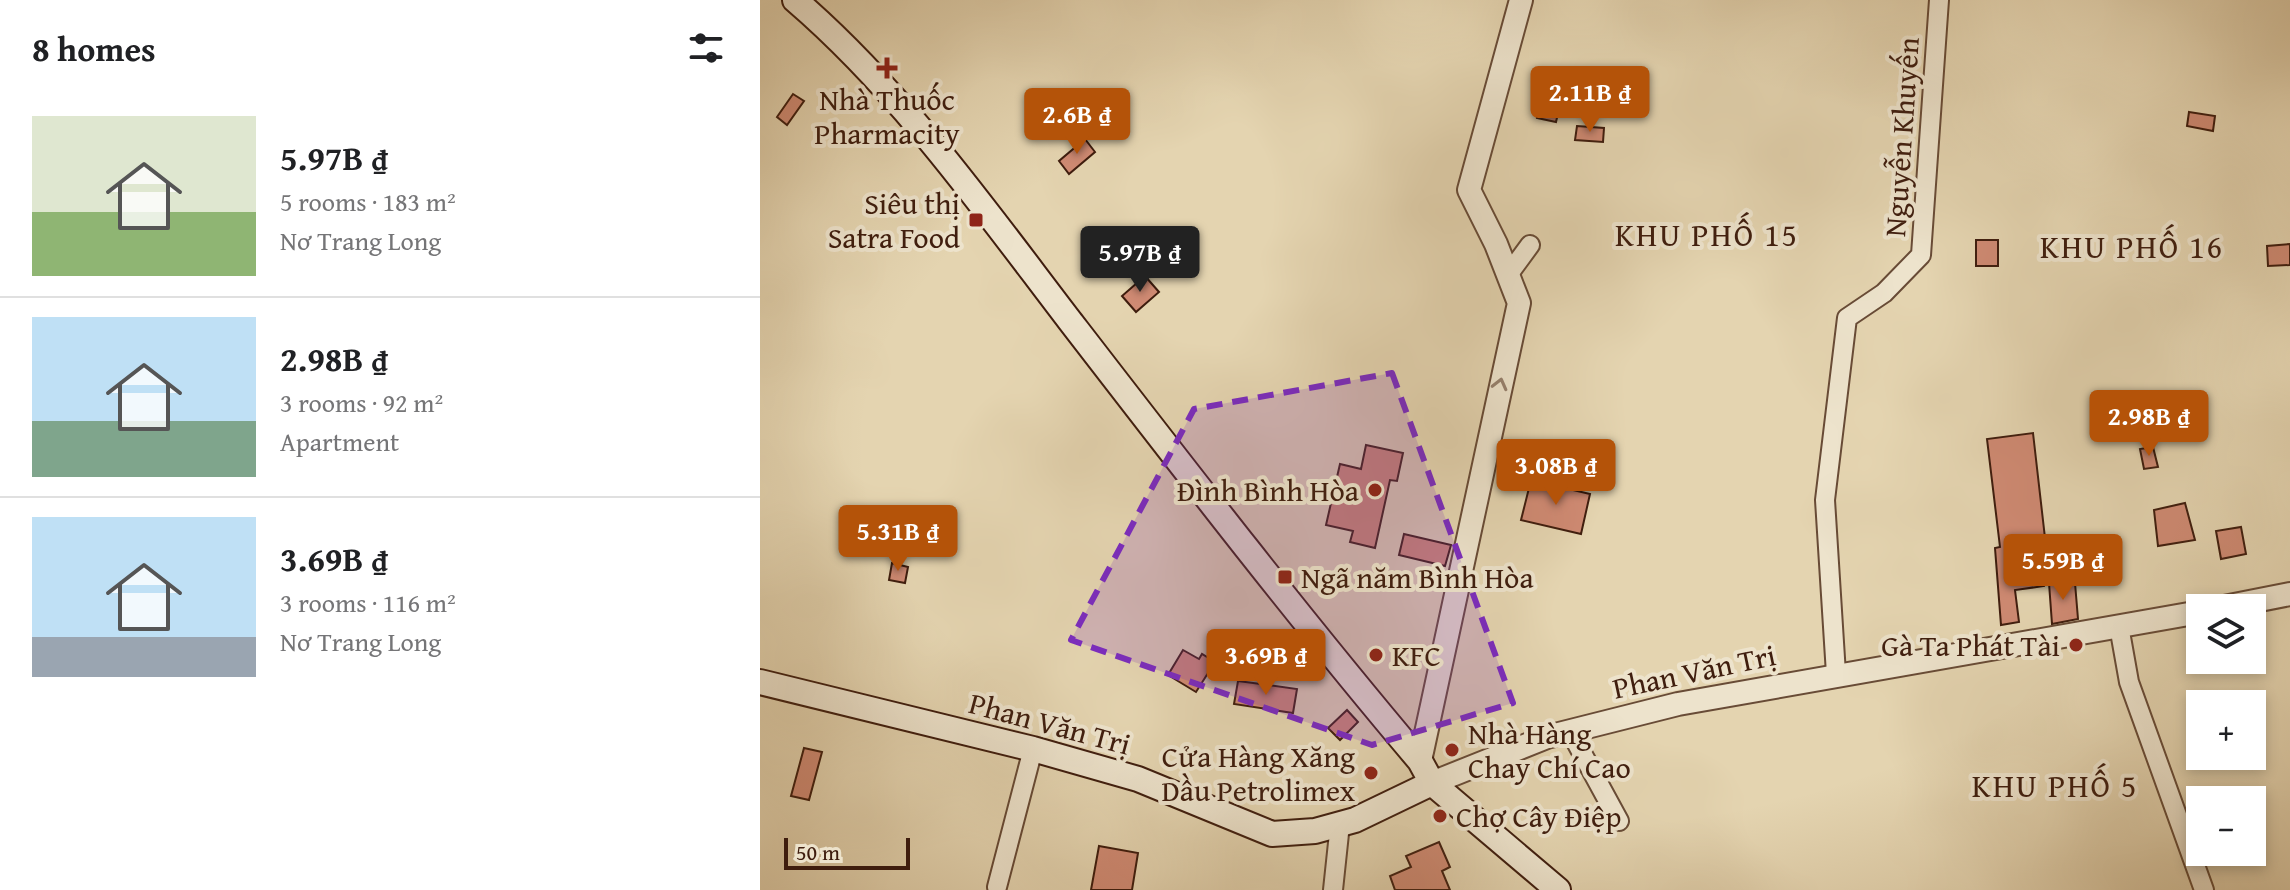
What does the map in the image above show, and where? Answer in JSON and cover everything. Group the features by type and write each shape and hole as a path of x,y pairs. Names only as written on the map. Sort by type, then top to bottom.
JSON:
{"main road":[{"path":"795,0 826,27 982,206 1306,627 1420,761 1432,783 1558,890"},
{"name":"Phan Văn Trị","path":"760,682 1033,749 1166,789 1272,834 1315,831 1340,824 1367,815 1432,783"}],"street":[{"path":"1420,761 1519,303 1469,190 1521,0"},
{"name":"Nguyễn Khuyến","path":"1836,674 1825,500 1847,318 1884,293 1921,255 1939,0"},
{"path":"1508,275 1530,245"},
{"path":"2266,599 2290,594"},
{"name":"Phan Văn Trị","path":"1432,783 1570,731 1678,704 2186,614"},
{"path":"2119,626 2129,682 2204,890"},
{"path":"1570,731 1619,821"},
{"path":"997,887 1033,749"},
{"path":"1333,890 1340,824"}],"highlighted area":[{"path":"1392,373 1513,703 1372,745 1071,640 1194,409"}],"building":[{"path":"793,94 804,101 787,125 777,117"},
{"path":"1539,106 1559,109 1556,122 1537,118"},
{"path":"2189,112 2215,116 2213,131 2187,126"},
{"path":"1577,126 1604,128 1603,142 1575,140"},
{"path":"1085,139 1095,152 1069,174 1059,161"},
{"path":"1976,240 1998,240 1998,266 1976,266"},
{"path":"2290,244 2290,265 2268,266 2267,246"},
{"path":"1145,276 1159,292 1136,312 1122,296"},
{"path":"2033,433 2045,538 2039,539 2044,586 2015,590 2019,622 2001,625 1995,548 2000,547 1987,439"},
{"name":"Đình Bình Hòa","path":"1366,445 1403,453 1397,481 1390,480 1375,548 1350,542 1353,531 1326,525 1340,464 1361,469"},
{"path":"2153,447 2158,467 2144,469 2140,449"},
{"path":"1531,480 1590,494 1581,534 1521,520"},
{"path":"2185,503 2195,540 2158,546 2154,510"},
{"path":"2241,527 2246,554 2221,559 2216,531"},
{"path":"1404,534 1451,545 1445,566 1399,555"},
{"path":"892,563 908,567 905,583 889,580"},
{"path":"2049,583 2075,583 2078,619 2052,624"},
{"path":"1183,650 1199,659 1202,654 1215,662 1196,692 1168,675"},
{"path":"1238,681 1297,689 1293,713 1234,704"},
{"path":"1347,710 1358,722 1340,740 1328,728"},
{"path":"804,748 822,752 809,800 791,796"},
{"path":"1439,842 1450,867 1442,871 1450,890 1395,890 1390,876 1411,867 1406,856"},
{"path":"1099,846 1138,853 1132,890 1091,890"}],"place":[{"name":"Nhà Thuốc Pharmacity","path":"887,68"},
{"name":"Siêu thị Satra Food","path":"976,220"},
{"name":"Đình Bình Hòa","path":"1375,490"},
{"name":"Ngã năm Bình Hòa","path":"1285,577"},
{"name":"Gà Ta Phát Tài","path":"2076,645"},
{"name":"KFC","path":"1376,655"},
{"name":"Nhà Hàng Chay Chí Cao","path":"1452,750"},
{"name":"Cửa Hàng Xăng Dầu Petrolimex","path":"1371,773"},
{"name":"Chợ Cây Điệp","path":"1440,816"}],"district":[{"name":"KHU PHỐ 15","path":"1707,234"},
{"name":"KHU PHỐ 16","path":"2132,246"},
{"name":"KHU PHỐ 5","path":"2055,785"}]}
